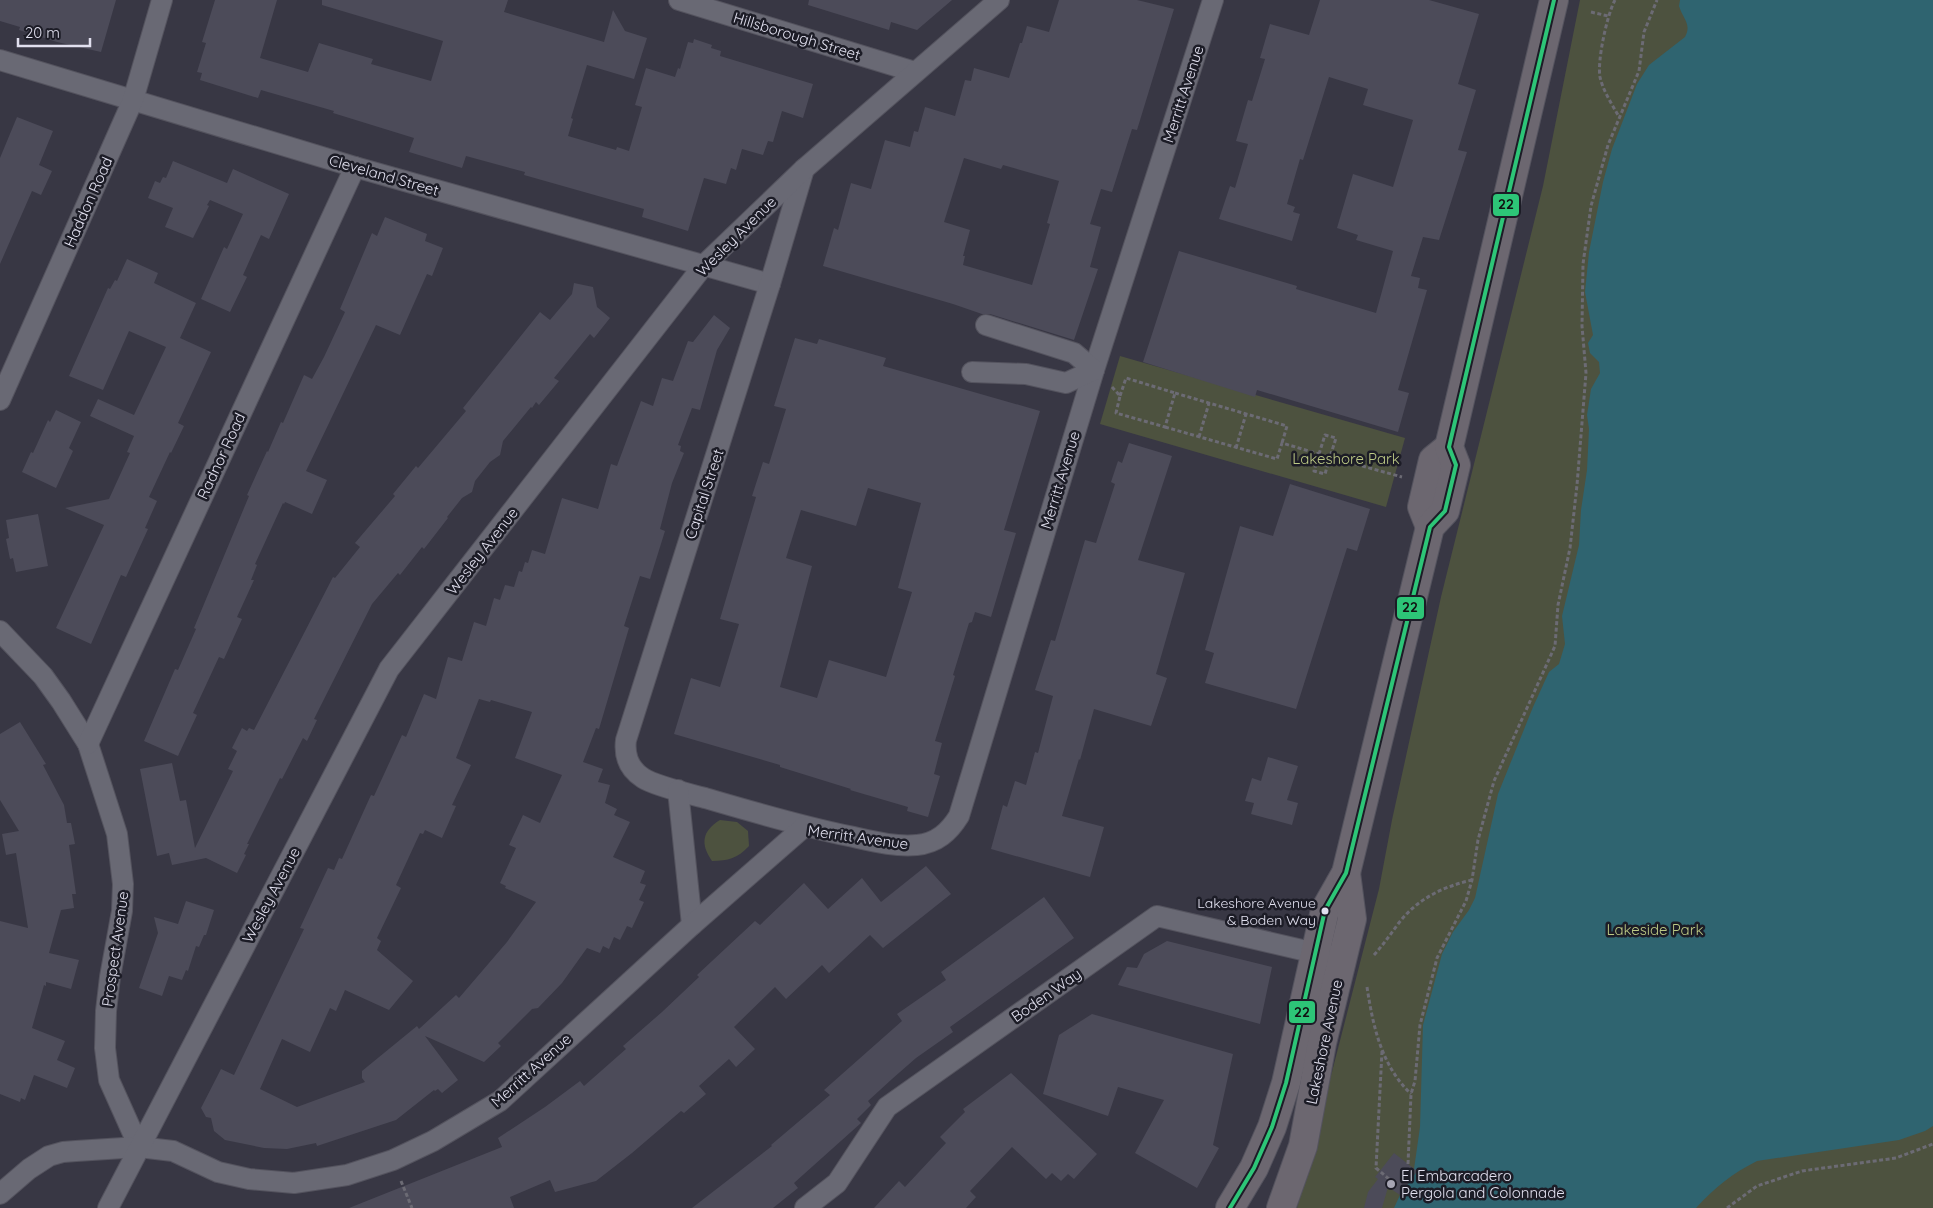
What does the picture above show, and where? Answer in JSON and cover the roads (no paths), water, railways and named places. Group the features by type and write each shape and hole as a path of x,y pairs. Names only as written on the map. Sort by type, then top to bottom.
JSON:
{"main road":[{"name":"Lakeshore Avenue","path":"1230,1208 1254,1168 1272,1127 1286,1083 1325,910 1346,873 1430,527 1422,507 1433,460 1449,447 1554,0"},
{"name":"Lakeshore Avenue","path":"1281,1208 1303,1146 1322,1043 1352,919 1346,873"}],"street":[{"name":"Haddon Road","path":"0,400 133,100 162,0"},
{"name":"Hillsborough Street","path":"679,0 914,72"},
{"name":"Wesley Avenue","path":"108,1208 389,669 704,265 804,169 999,0"},
{"name":"Merritt Avenue","path":"0,1194 29,1170 50,1156 70,1152 139,1147 173,1152 218,1172 249,1179 294,1183 347,1175 393,1160 433,1141 500,1101 692,925 804,827 891,845 918,845 937,840 950,831 959,816 1094,370 1213,0"},
{"name":"Cleveland Street","path":"0,60 355,167 770,284"},
{"name":"Radnor Road","path":"88,744 355,167"},
{"name":"Capital Street","path":"804,169 770,284 626,740 624,753 632,769 645,779 804,827"},
{"path":"972,372 1026,374 1066,383 1094,370 1074,353 986,325"},
{"name":"Prospect Avenue","path":"0,631 42,676 62,701 88,744 117,834 123,884 122,911 106,1011 105,1048 109,1080 139,1147"},
{"path":"678,790 692,925"},
{"name":"Boden Way","path":"805,1208 837,1183 887,1107 1157,916 1316,952 1342,960"}],"water":[{"name":"Lakeside Park","path":"1680,0 1933,0 1933,1126 1925,1131 1899,1140 1757,1161 1724,1182 1696,1208 1394,1208 1400,1195 1417,1171 1414,1169 1420,1127 1423,1025 1442,954 1453,932 1475,898 1498,794 1533,707 1549,672 1559,664 1565,644 1562,616 1579,545 1581,510 1587,470 1589,429 1587,415 1591,389 1600,373 1599,362 1590,353 1588,343 1593,335 1585,292 1589,252 1603,182 1612,149 1637,84 1649,65 1685,37 1687,32 1688,28 1679,6"}],"place":[{"name":"Lakeshore Avenue & Boden Way","path":"1325,911"},
{"name":"El Embarcadero Pergola and Colonnade","path":"1391,1184"}],"park label":[{"name":"Lakeshore Park","path":"1346,458"}]}
